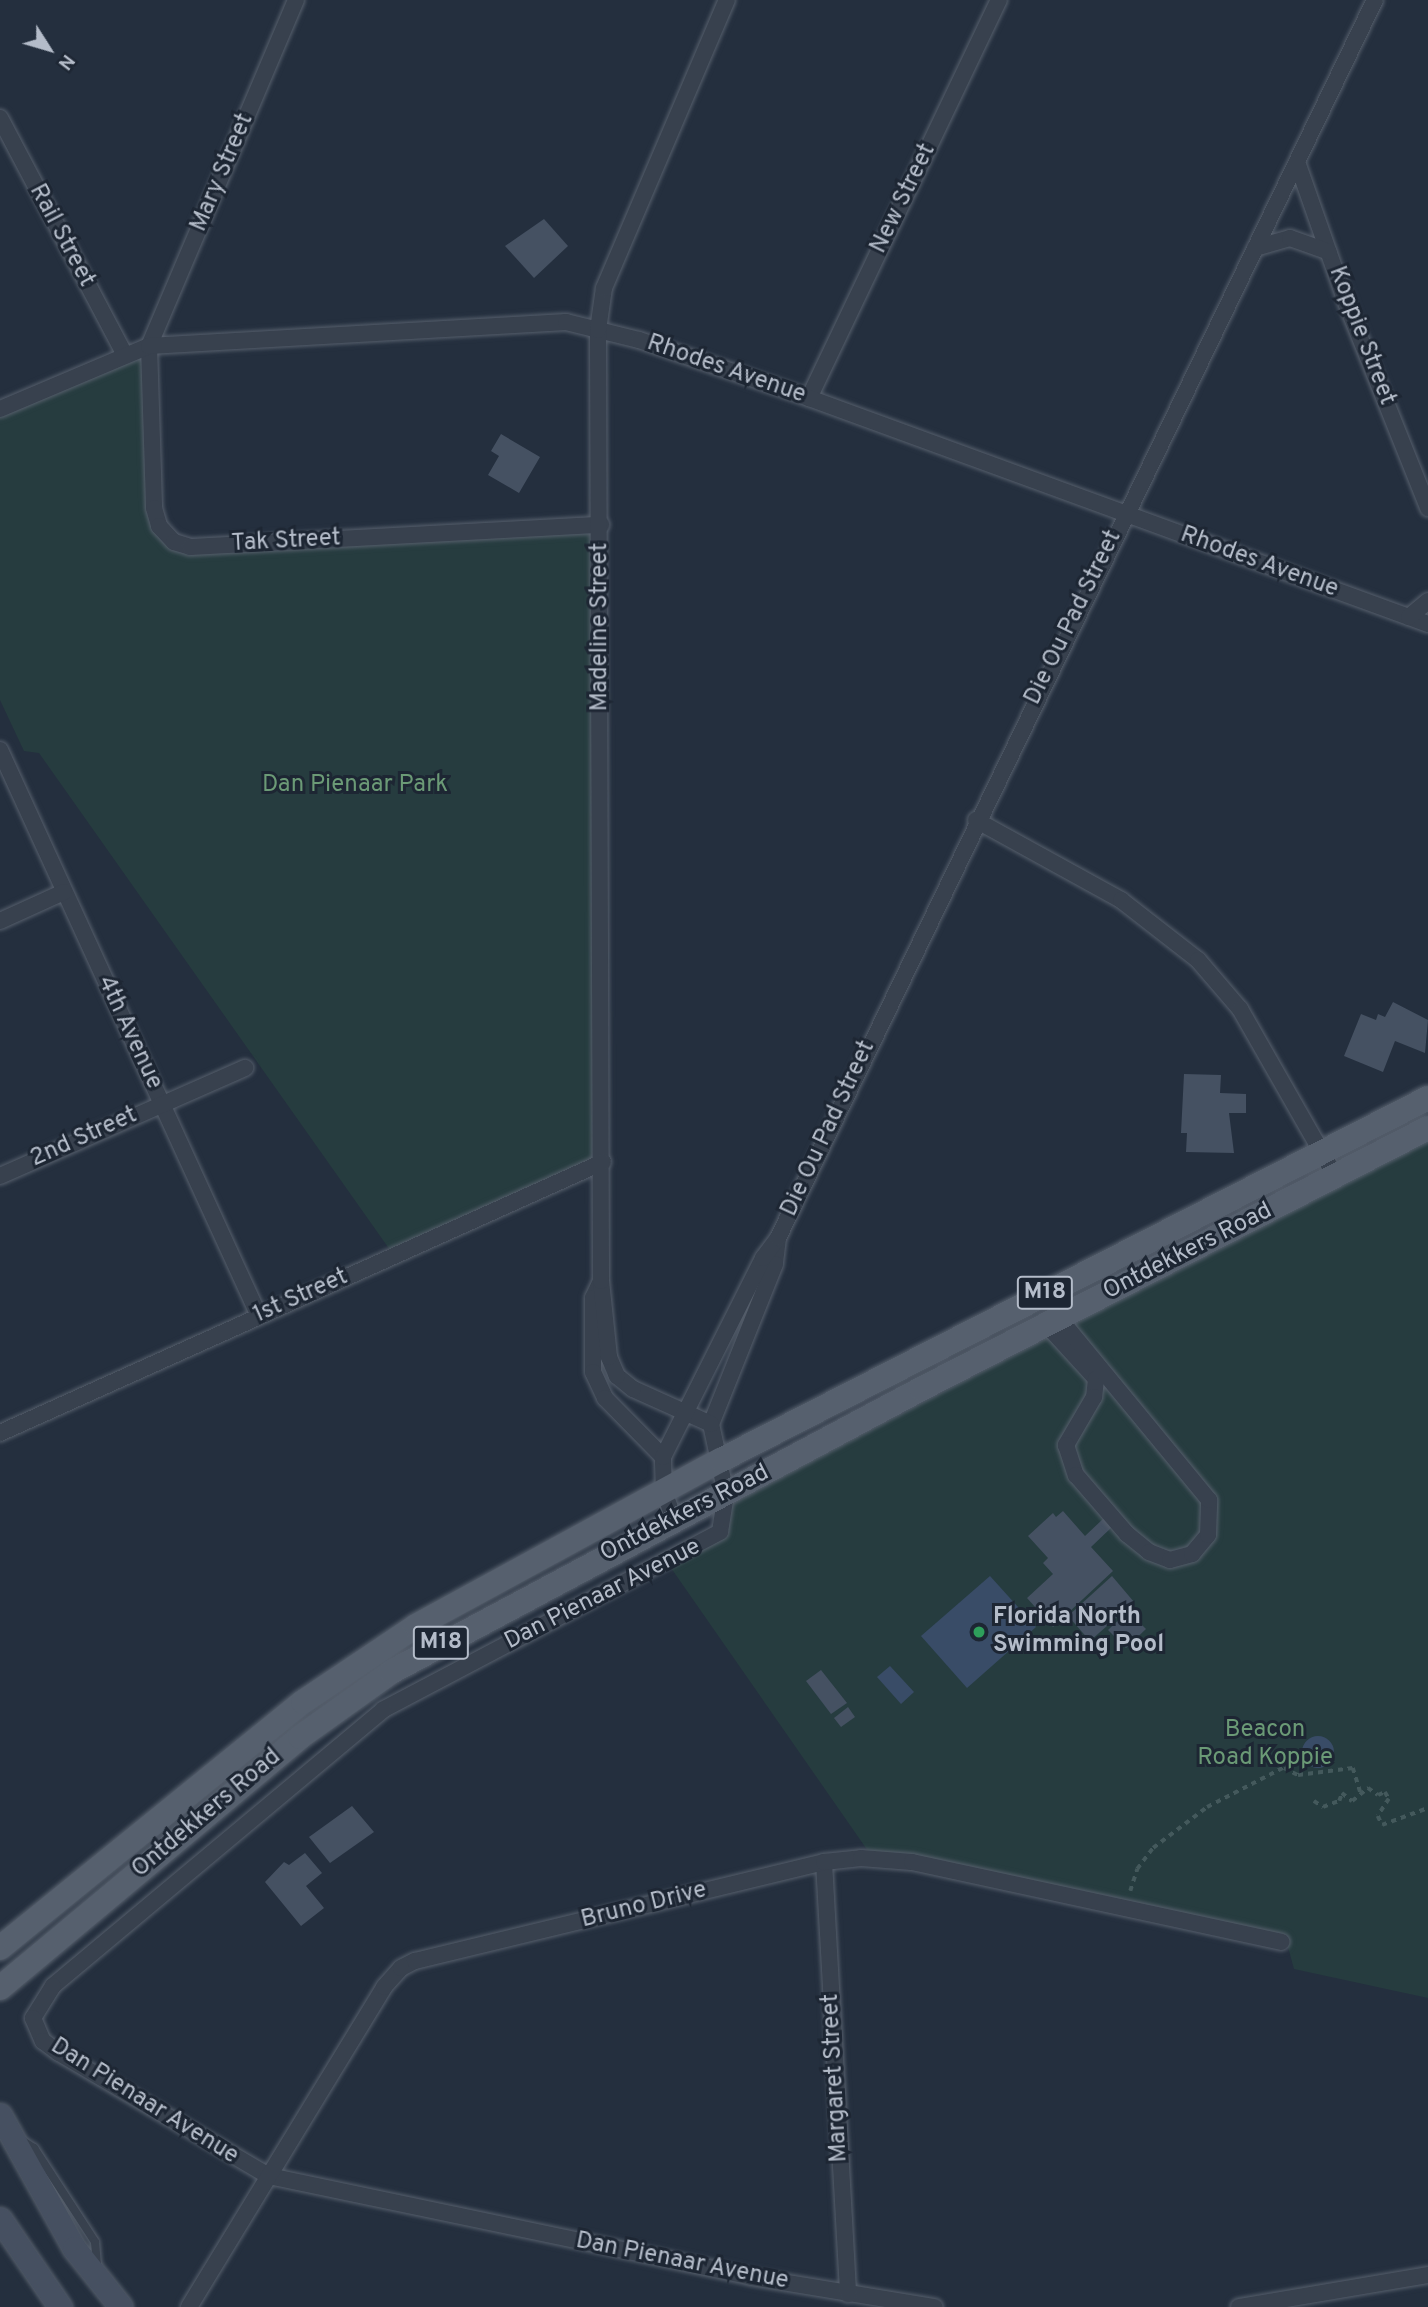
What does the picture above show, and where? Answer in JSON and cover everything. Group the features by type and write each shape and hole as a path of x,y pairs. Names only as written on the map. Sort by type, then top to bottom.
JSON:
{"main road":[{"name":"Ontdekkers Road","path":"0,1948 216,1770 360,1661 721,1460 1428,1098"},
{"name":"Ontdekkers Road","path":"6,1983 182,1834 367,1687 506,1607 1428,1128"},
{"path":"0,2008 6,1983"},
{"path":"0,2115 54,2216 121,2307"},
{"path":"0,2219 60,2307"}],"street":[{"name":"Mary Street","path":"149,346 296,0"},
{"name":"Madeline Street","path":"711,1424 686,1410 633,1389 617,1376 609,1357 601,1281 601,525 598,330 604,288 727,0"},
{"name":"New Street","path":"808,398 999,0"},
{"name":"Die Ou Pad Street","path":"674,1519 664,1491 663,1457 763,1258 778,1238 976,820 1375,0"},
{"name":"Rail Street","path":"0,118 7,148 124,353"},
{"name":"Koppie Street","path":"1297,162 1428,508"},
{"path":"1255,248 1290,238 1329,252"},
{"name":"Rhodes Avenue","path":"0,409 124,353 149,346 566,322 808,398 1428,624"},
{"name":"Tak Street","path":"149,346 154,508 159,526 174,542 190,547 601,525"},
{"path":"1409,617 1428,601"},
{"name":"4th Avenue","path":"0,750 259,1316"},
{"path":"976,820 1121,900 1198,960 1240,1009 1336,1177"},
{"path":"0,921 64,892"},
{"name":"2nd Street","path":"0,1176 245,1068"},
{"name":"1st Street","path":"0,1433 603,1162"},
{"name":"Die Ou Pad Street","path":"711,1424 775,1264 778,1238"},
{"name":"Madeline Street","path":"601,1281 593,1298 593,1372 605,1398 663,1457"},
{"path":"1052,1321 1209,1500 1209,1530 1192,1554 1170,1560 1149,1552 1127,1534 1076,1475 1066,1445 1094,1397 1096,1380 1052,1321"},
{"path":"711,1424 721,1460 726,1494"},
{"name":"Dan Pienaar Avenue","path":"726,1494 724,1524 713,1539 383,1710 42,1998 33,2018 43,2041 226,2154 269,2176 848,2294 935,2307"},
{"name":"Bruno Drive","path":"189,2307 384,1987 409,1964 824,1862 912,1862 1282,1942"},
{"name":"Margaret Street","path":"824,1862 848,2294"},
{"path":"1239,2307 1428,2275"}],"path":[{"path":"1125,1906 1137,1870 1153,1848 1207,1807 1296,1761"},
{"path":"1284,1768 1298,1775 1353,1768 1361,1794"},
{"path":"1314,1801 1323,1807 1339,1801 1342,1793 1352,1801 1368,1788 1390,1796 1378,1816 1382,1825 1428,1808"}],"green space":[{"name":"Dan Pienaar Park","path":"142,355 164,542 594,533 597,1157 390,1250 39,753 24,751 0,700 0,416"},
{"name":"Beacon Road Koppie","path":"1428,1139 1428,1998 1294,1969 1285,1936 912,1855 868,1851 671,1568 726,1535 732,1502"}],"water":[{"name":"Florida North Swimming Pool","path":"990,1576 1036,1627 967,1688 921,1636"},
{"path":"890,1666 914,1692 901,1704 877,1677"},
{"path":"1318,1736 1329,1741 1334,1752 1329,1763 1318,1768 1307,1763 1302,1752 1307,1741"}],"building":[{"path":"544,219 568,246 534,278 505,246"},
{"path":"501,434 540,457 519,493 488,475 499,456 491,451"},
{"path":"1393,1002 1428,1020 1425,1053 1395,1041 1383,1072 1344,1056 1361,1014 1376,1020 1378,1014 1385,1017"},
{"path":"1184,1074 1221,1075 1220,1093 1246,1094 1246,1113 1229,1113 1234,1153 1186,1152 1187,1133 1181,1133"},
{"name":"Florida North Swimming Pool","path":"1063,1511 1085,1536 1104,1518 1112,1527 1091,1547 1113,1571 1053,1627 1027,1598 1053,1574 1043,1563 1048,1558 1028,1536 1053,1513 1056,1517"},
{"name":"Florida North Swimming Pool","path":"1112,1576 1134,1602 1090,1641 1068,1616"},
{"path":"1128,1611 1146,1629 1126,1648 1108,1630"},
{"path":"821,1670 847,1703 831,1714 806,1681"},
{"path":"848,1707 855,1717 841,1727 834,1718"},
{"path":"352,1806 374,1832 330,1863 309,1837"},
{"path":"305,1853 322,1873 306,1886 324,1908 301,1926 265,1882 284,1862 289,1865"}],"place":[{"name":"Florida North Swimming Pool","path":"979,1632"}]}
